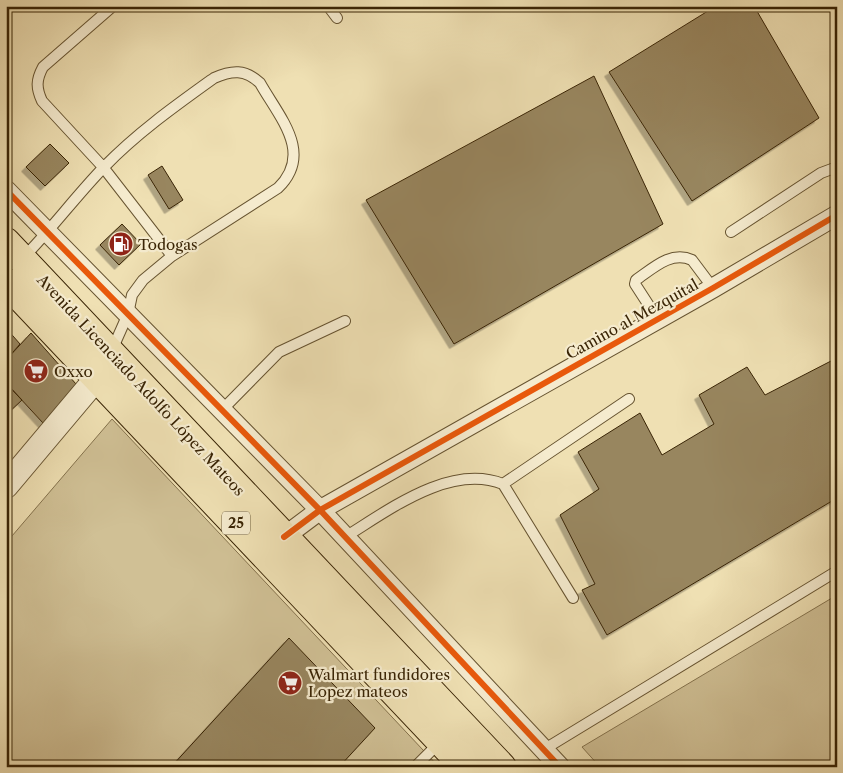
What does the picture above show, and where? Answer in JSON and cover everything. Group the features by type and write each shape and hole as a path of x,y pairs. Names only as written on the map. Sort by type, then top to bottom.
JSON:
{"main road":[{"name":"Avenida Licenciado Adolfo López Mateos","path":"14,251 502,767"},
{"name":"Avenida Licenciado Adolfo López Mateos","path":"6,282 96,379 265,553 465,767"}],"street":[{"path":"6,190 346,537 560,767"},
{"name":"Camino al Mezquital","path":"284,537 320,510 713,288 837,215"},
{"path":"6,486 96,379 110,353"}],"lane":[{"path":"113,6 42,67 37,79 37,90 42,101 103,168 172,256"},
{"path":"328,6 337,18"},
{"path":"14,251 48,233 103,168 141,131 214,78 226,73 238,72 251,75 260,83 294,146 295,163 291,173 278,188 172,256 137,288 130,303 128,314 110,353"},
{"path":"731,232 821,174 837,167"},
{"path":"657,318 635,284 636,280 665,260 676,256 692,260 713,288"},
{"path":"221,411 279,352 345,321"},
{"path":"502,484 628,399"},
{"path":"346,537 433,487 447,482 474,477 484,478 502,484 573,598"},
{"path":"543,750 837,571"},
{"path":"415,767 440,742"}],"shaded area":[{"path":"112,419 439,767 6,767 6,543"},
{"path":"837,595 837,767 600,767 582,747"}],"building":[{"path":"716,6 754,6 819,118 692,201 609,72"},
{"path":"594,76 663,224 454,344 366,200"},
{"path":"50,144 69,163 45,186 26,167"},
{"path":"162,166 183,200 169,209 148,175"},
{"name":"Todogas","path":"122,224 141,244 119,265 100,245"},
{"path":"6,328 20,344 6,360"},
{"name":"Oxxo","path":"31,333 76,384 43,423 6,383 6,360"},
{"path":"831,361 837,372 837,498 607,635 582,590 595,584 560,515 599,489 578,452 640,413 662,455 714,424 699,395 747,367 765,395"},
{"path":"6,383 22,400 6,415"},
{"name":"Walmart fundidores Lopez mateos","path":"289,638 375,728 339,767 171,767"}],"cycle path":[{"path":"6,190 320,510 560,767"},
{"path":"284,537 320,510 713,288 837,215"}],"place":[{"name":"Todogas","path":"121,244"},
{"name":"Oxxo","path":"36,371"},
{"name":"Walmart fundidores Lopez mateos","path":"290,683"}]}
